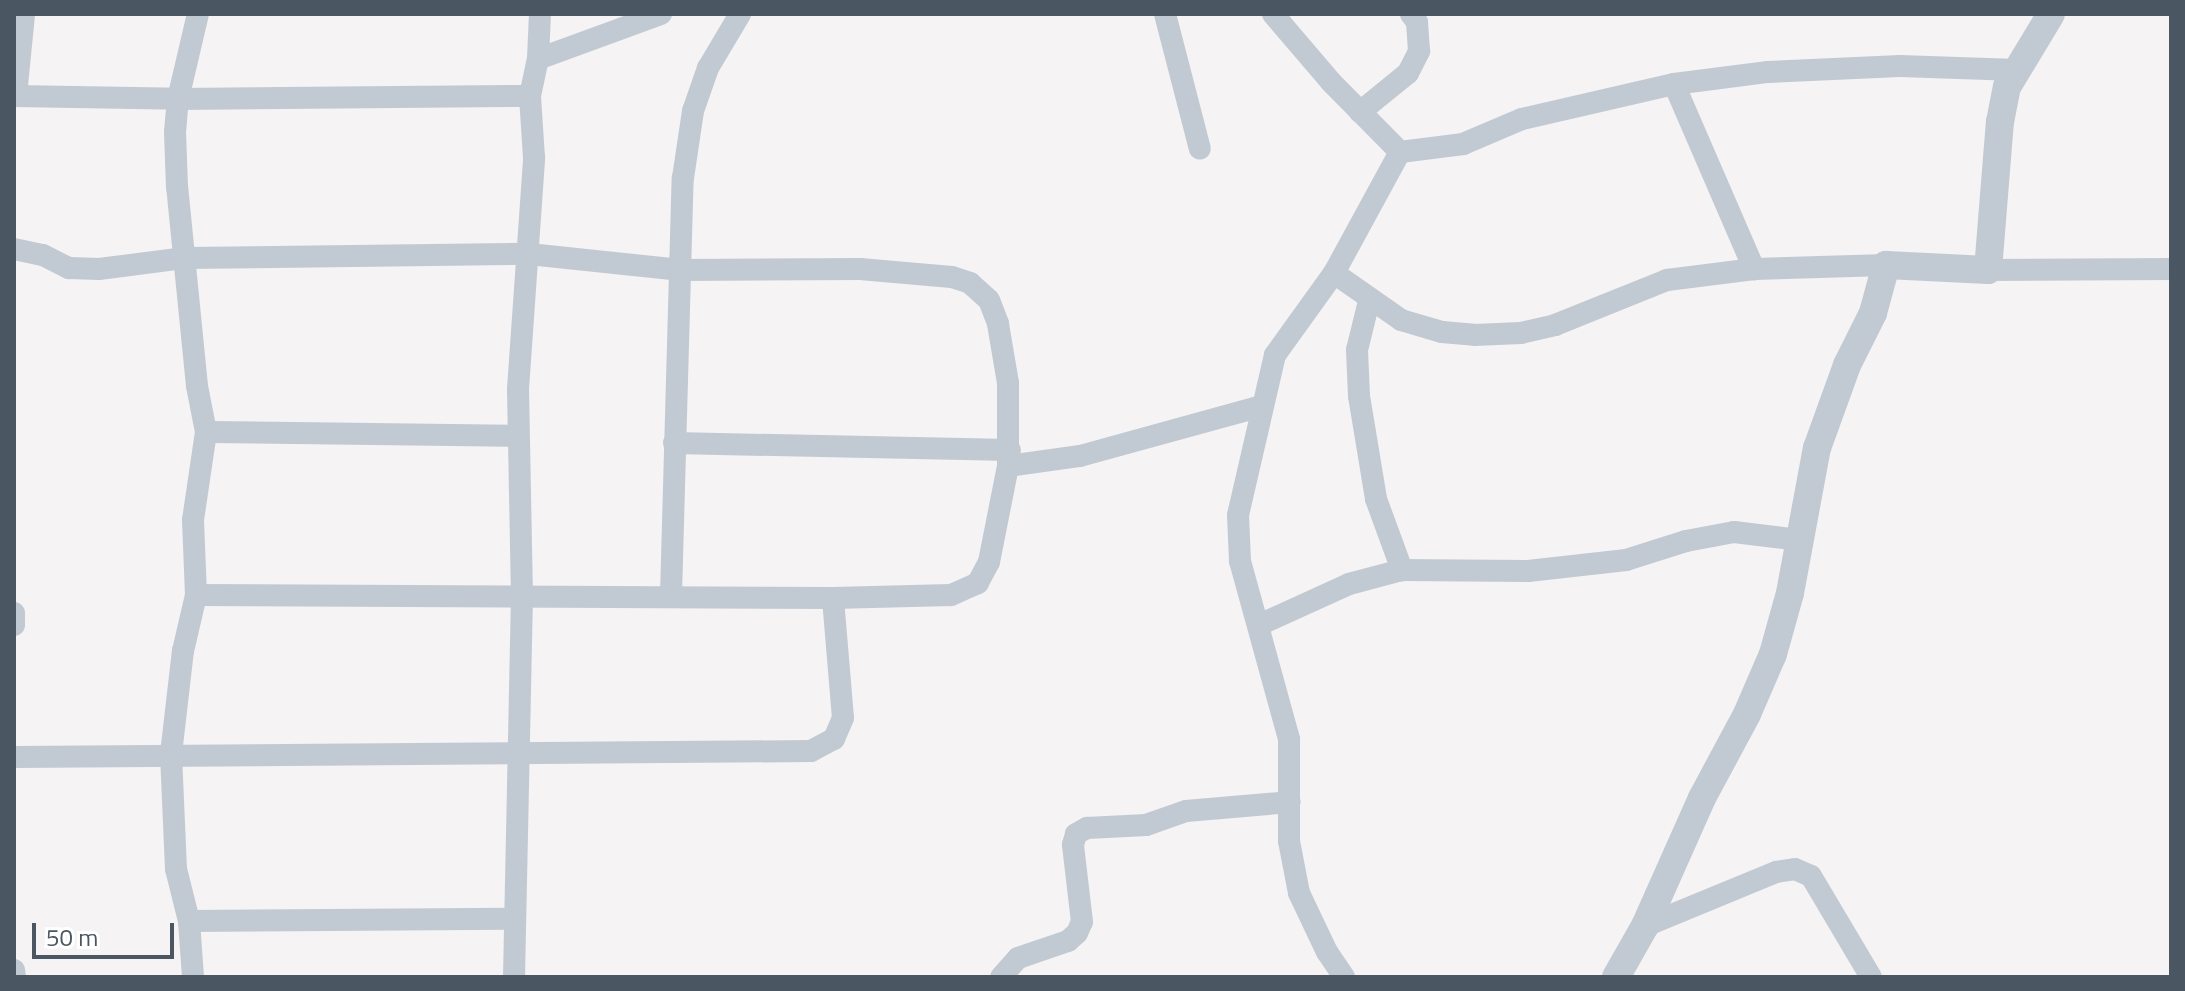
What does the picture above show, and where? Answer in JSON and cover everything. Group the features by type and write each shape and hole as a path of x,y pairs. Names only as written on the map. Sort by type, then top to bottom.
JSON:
{"street":[{"path":"24,14 15,96 178,99 530,96"},
{"path":"193,977 189,921 176,869 171,754 183,651 196,595 193,520 206,432 197,386 177,187 178,99 198,14"},
{"path":"514,977 516,751 522,597 518,389 534,158 530,96 538,59 540,14"},
{"path":"538,59 661,14"},
{"path":"671,595 683,178 693,111 708,68 740,14"},
{"path":"1165,14 1200,149"},
{"path":"1273,14 1400,152"},
{"path":"1360,112 1408,73 1419,51 1417,22 1411,14"},
{"path":"1988,270 2000,122 2007,87 2051,14"},
{"path":"1400,152 1463,144 1522,119 1674,84 1768,72 1900,66 2017,70"},
{"path":"1674,84 1754,269"},
{"path":"1344,977 1327,952 1299,893 1289,841 1289,739 1240,561 1238,515 1275,355 1334,273 1400,152"},
{"path":"14,249 43,255 69,268 99,269 185,258 529,254 681,270 860,269 952,277 970,283 989,300 998,324 1008,383 1009,458 989,562 978,583 951,595 833,598 196,595"},
{"path":"1616,977 1645,926 1702,798 1747,714 1773,654 1817,448 1847,365 1873,313 1886,265"},
{"path":"1334,273 1369,301 1401,320 1442,332 1474,335 1521,333 1555,325 1667,280 1754,269 1886,265 1988,270 2171,269"},
{"path":"1369,301 1357,350 1359,396 1376,499 1402,570"},
{"path":"674,443 1009,458 1080,456 1262,406"},
{"path":"206,432 518,436"},
{"path":"1259,625 1349,584 1402,570 1528,571 1612,562 1734,532 1799,540"},
{"path":"14,757 811,751 834,739 843,718 833,598"},
{"path":"14,613 14,625"},
{"path":"1001,977 1018,958 1068,941 1077,933 1082,922 1073,845 1076,834 1087,828 1146,825 1186,811 1290,802"},
{"path":"1645,926 1776,872 1795,869 1811,876 1871,977"},
{"path":"189,921 514,919"},
{"path":"14,970 15,977"}]}
